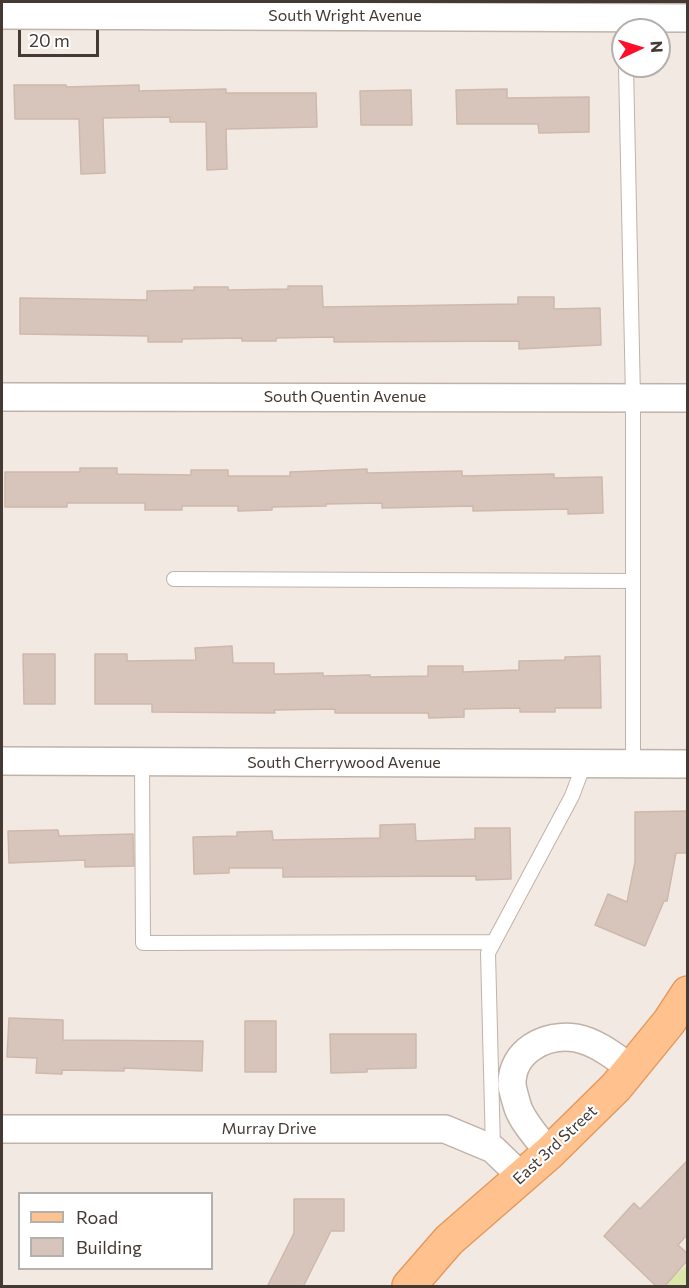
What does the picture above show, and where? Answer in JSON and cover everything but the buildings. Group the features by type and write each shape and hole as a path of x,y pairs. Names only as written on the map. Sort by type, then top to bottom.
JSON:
{"main road":[{"name":"East 3rd Street","path":"409,1287 449,1240 549,1153 616,1087 669,1022 687,993"}],"street":[{"name":"South Wright Avenue","path":"2,15 611,24"},
{"name":"South Wright Avenue","path":"671,20 687,18"},
{"name":"South Quentin Avenue","path":"2,397 687,398"},
{"name":"South Cherrywood Avenue","path":"2,762 687,764"},
{"path":"549,1153 519,1110 512,1086 515,1068 524,1053 537,1042 557,1037 577,1038 600,1046 632,1069"},
{"name":"Murray Drive","path":"2,1129 445,1129 493,1149 522,1177"}],"lane":[{"path":"626,78 633,398 633,764"},
{"path":"174,579 633,580"},
{"path":"142,762 143,943 494,942"},
{"path":"493,1149 488,953 572,796 584,764"}],"green space":[{"path":"687,1265 687,1286 663,1286"}]}
